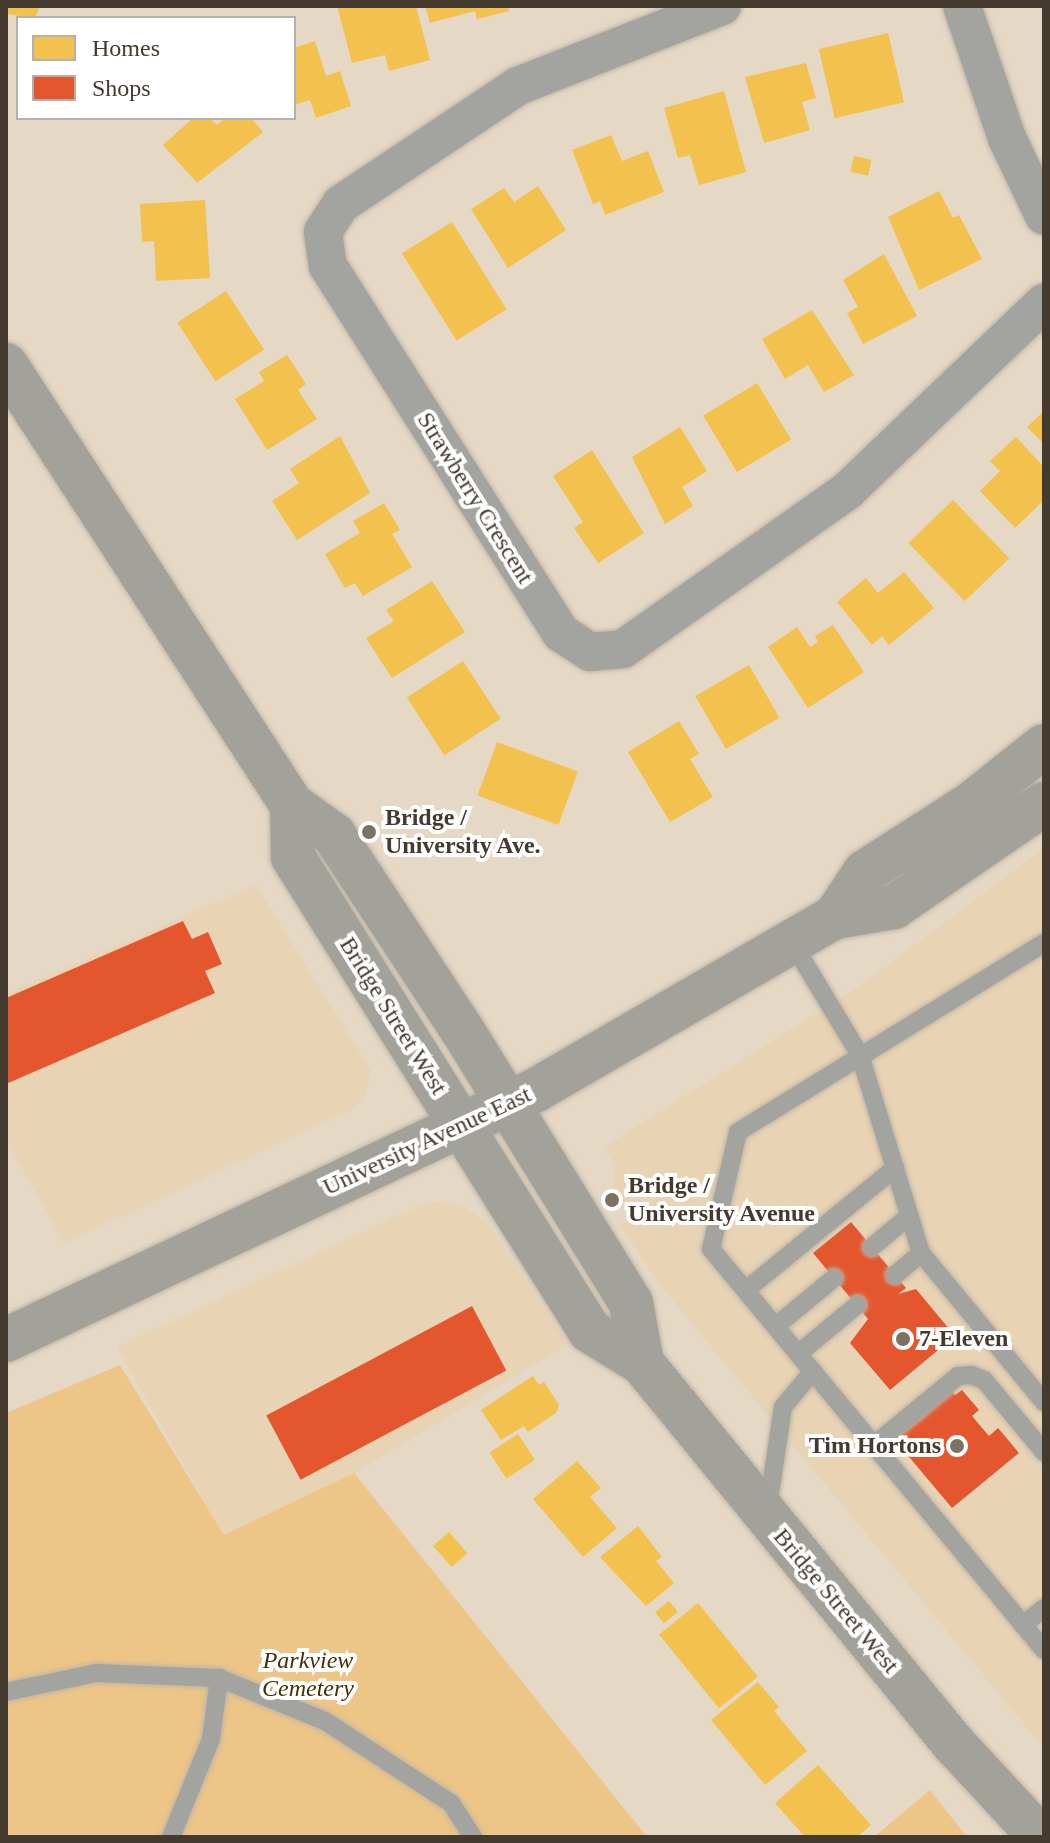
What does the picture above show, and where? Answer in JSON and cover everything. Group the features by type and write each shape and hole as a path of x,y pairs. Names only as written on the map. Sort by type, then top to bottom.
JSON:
{"main road":[{"name":"Bridge Street West","path":"6,365 292,805 334,835 631,1303 642,1363"},
{"name":"University Avenue East","path":"835,917 865,872 971,804 1044,746"},
{"name":"University Avenue East","path":"6,1340 505,1104 793,944 835,917 894,907 1044,804"},
{"name":"Bridge Street West","path":"292,805 293,857 590,1331 642,1363 767,1517 1037,1835"}],"street":[{"name":"Strawberry Crescent","path":"722,6 518,86 341,204 323,232 328,266 561,633 590,652 623,649 848,490 1044,303"},
{"path":"962,6 1007,138 1044,216"}],"lane":[{"path":"1044,943 738,1132 711,1249 1044,1650"},
{"path":"793,944 860,1055 921,1253 1044,1402"},
{"path":"746,1290 895,1168"},
{"path":"872,1247 909,1216"},
{"path":"895,1275 921,1253"},
{"path":"776,1326 834,1278"},
{"path":"798,1354 857,1305"},
{"path":"767,1517 783,1407 813,1371"},
{"path":"874,1445 958,1376 971,1375 984,1380 1044,1452"},
{"path":"1023,1625 1044,1608"},
{"path":"6,1692 96,1673 219,1678 325,1721 451,1803 473,1837"},
{"path":"171,1837 211,1739 219,1678"}],"shaded area":[{"path":"1044,848 1044,1748 660,1285 619,1224 629,1219 612,1189 615,1166 604,1147 857,988"},
{"path":"256,885 371,1071 366,1092 355,1108 64,1243 6,1139 6,994"},
{"path":"443,1201 462,1205 487,1223 568,1344 354,1473 224,1536 117,1347 421,1205"}],"green space":[{"name":"Parkview Cemetery","path":"120,1365 224,1535 354,1473 647,1837 6,1837 6,1413"},
{"path":"930,1790 967,1837 874,1837"}],"building: Homes":[{"path":"6,6 40,6 36,16 6,14"},
{"path":"337,6 416,6 430,60 389,71 385,55 352,63"},
{"path":"425,6 508,6 509,11 477,19 475,11 430,23"},
{"path":"888,33 904,102 835,118 819,49"},
{"path":"315,41 326,76 340,71 351,106 316,118 310,100 296,104 296,47"},
{"path":"806,63 816,98 802,102 810,130 764,143 745,77"},
{"path":"724,91 746,172 699,185 690,155 678,158 664,108"},
{"path":"191,120 212,120 217,125 223,120 253,120 263,132 197,183 163,145"},
{"path":"611,135 622,161 648,151 664,192 605,215 600,201 593,204 572,150"},
{"path":"854,156 872,160 868,176 850,172"},
{"path":"538,186 566,230 508,268 471,209 504,188 514,202"},
{"path":"939,191 953,218 959,215 982,259 919,290 888,217"},
{"path":"205,200 210,278 156,281 154,241 142,242 140,204"},
{"path":"452,222 507,309 457,341 402,253"},
{"path":"884,254 917,316 863,344 847,313 858,307 843,280"},
{"path":"226,291 264,350 215,381 177,323"},
{"path":"812,310 854,375 824,392 808,365 785,379 762,339"},
{"path":"287,355 306,384 298,390 317,419 267,450 235,399 264,381 259,372"},
{"path":"757,383 791,440 737,472 703,415"},
{"path":"1044,411 1044,444 1027,427"},
{"path":"680,427 707,471 682,487 693,506 665,524 632,457"},
{"path":"340,436 370,493 297,540 272,501 299,483 290,469"},
{"path":"1016,437 1044,467 1044,500 1015,528 980,491 1000,471 990,461"},
{"path":"592,450 644,533 598,563 574,528 583,522 553,476"},
{"path":"953,500 1009,558 965,601 908,543"},
{"path":"384,503 400,530 392,534 412,567 363,596 355,583 345,588 325,554 360,533 353,521"},
{"path":"904,572 934,608 889,645 882,636 872,645 837,602 866,578 878,593"},
{"path":"432,581 465,632 392,678 366,638 394,621 386,610"},
{"path":"833,625 864,672 808,708 768,647 797,627 810,647 818,642 815,636"},
{"path":"463,661 501,719 444,755 407,697"},
{"path":"749,665 780,718 726,749 695,696"},
{"path":"679,721 699,754 690,759 713,797 670,822 628,752"},
{"path":"497,742 578,771 558,825 478,796"},
{"path":"533,1376 539,1385 544,1382 559,1405 557,1412 528,1432 524,1426 501,1440 481,1410"},
{"path":"518,1434 535,1460 506,1479 489,1453"},
{"path":"577,1461 601,1488 590,1497 617,1528 583,1557 533,1499"},
{"path":"638,1526 662,1557 656,1561 674,1583 646,1606 600,1557"},
{"path":"449,1532 467,1553 452,1567 433,1546"},
{"path":"669,1601 678,1612 664,1623 655,1612"},
{"path":"698,1603 758,1677 719,1708 659,1634"},
{"path":"758,1682 779,1707 774,1711 807,1751 765,1785 711,1720"},
{"path":"818,1765 871,1825 857,1837 805,1837 775,1803"}],"building: Shops":[{"path":"183,921 192,939 208,932 222,964 205,971 215,993 6,1084 6,998"},
{"path":"851,1222 906,1288 898,1294 916,1289 955,1336 890,1390 850,1343 868,1319 813,1253"},
{"path":"472,1306 506,1370 301,1480 266,1415"},
{"name":"Tim Hortons","path":"962,1390 979,1410 972,1416 989,1436 998,1428 1019,1453 952,1508 894,1439 952,1391 955,1395"}],"place":[{"name":"Bridge / University Ave.","path":"369,832"},
{"name":"Bridge / University Avenue","path":"612,1200"},
{"name":"7-Eleven","path":"903,1339"},
{"name":"Tim Hortons","path":"957,1446"}]}
